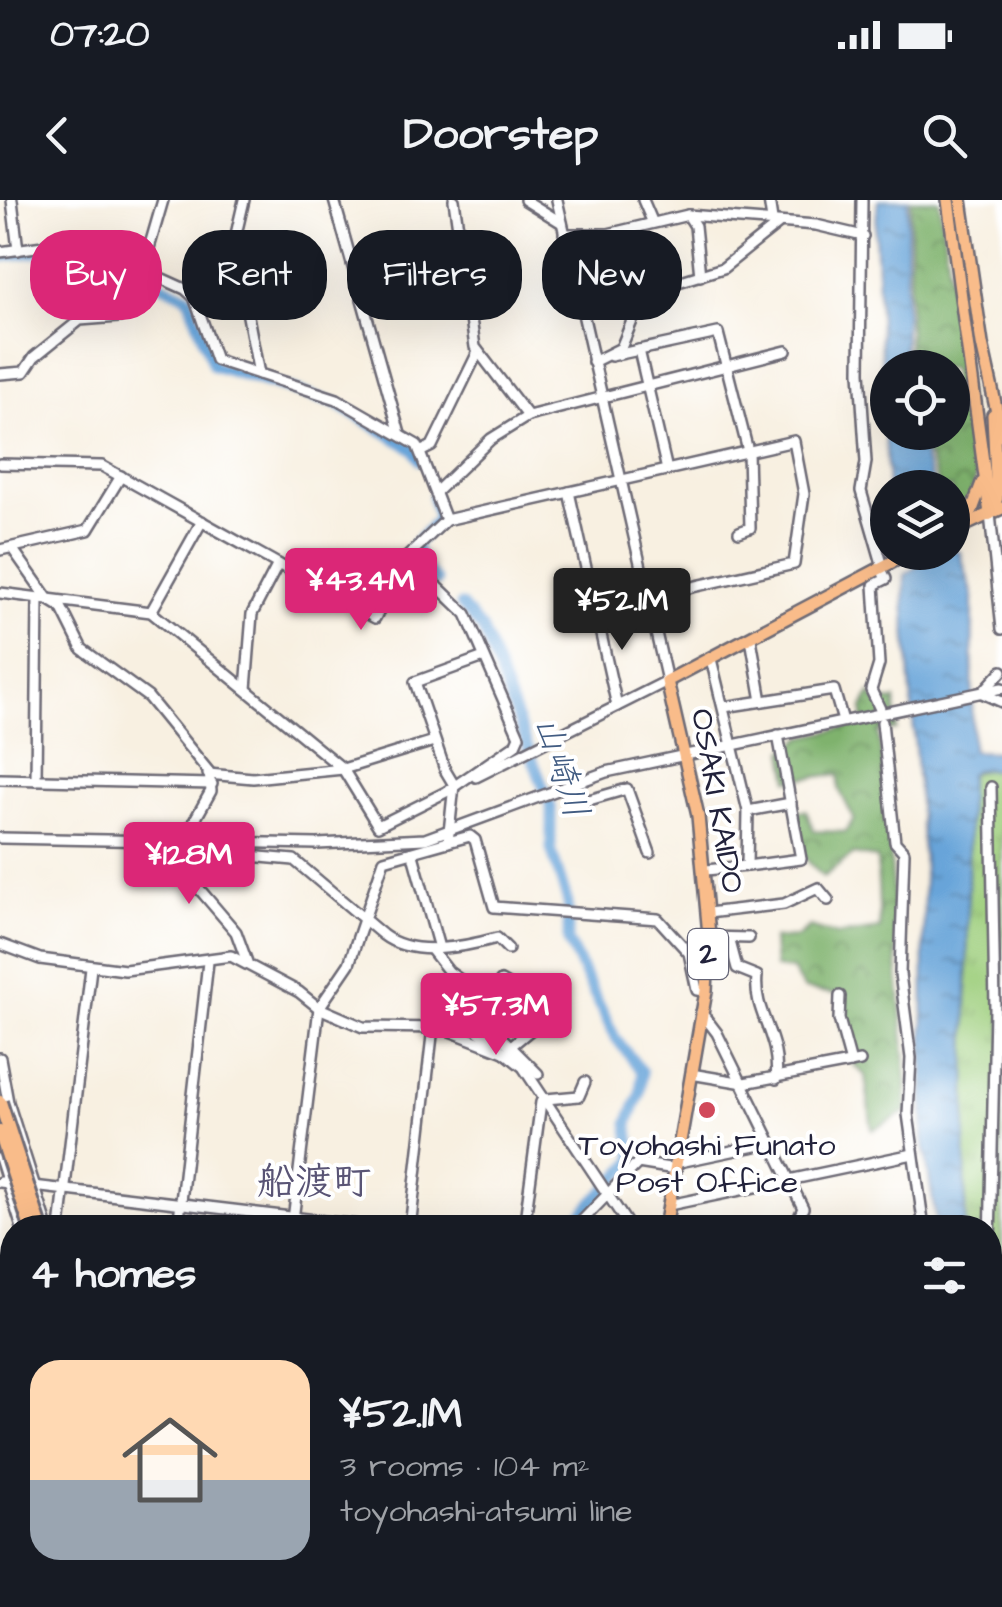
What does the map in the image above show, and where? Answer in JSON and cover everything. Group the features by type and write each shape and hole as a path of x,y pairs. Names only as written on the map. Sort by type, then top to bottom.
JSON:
{"highway":[{"path":"0,1102 40,1215"},
{"path":"0,1132 27,1215"}],"main road":[{"path":"948,200 984,476 996,511"},
{"path":"962,200 1002,434"},
{"path":"993,393 996,511"},
{"path":"970,509 984,476"},
{"path":"970,523 996,511"},
{"path":"667,681 878,570"},
{"name":"OSAKI KAIDO","path":"666,1215 706,991 709,937 706,870 667,681"}],"street":[{"path":"12,200 18,250"},
{"path":"154,230 164,200"},
{"path":"244,200 234,244 259,374"},
{"path":"334,200 400,434"},
{"path":"454,200 478,352 528,416"},
{"path":"526,200 563,228 608,234 688,215 816,225 863,236"},
{"path":"642,200 652,221"},
{"path":"769,200 775,222"},
{"path":"862,200 860,372 866,462 861,490 870,523"},
{"path":"0,592 151,612 344,769 378,826 667,681 559,203"},
{"path":"688,215 695,226 700,276"},
{"path":"611,356 622,348 632,321 648,299 678,282 722,268 775,222"},
{"path":"0,252 30,248"},
{"path":"162,282 194,297 216,360 337,399 400,434 422,451 446,520"},
{"path":"0,374 24,372 34,357 80,320"},
{"path":"593,362 718,334 748,452 750,528 738,532"},
{"path":"639,350 668,470"},
{"path":"437,491 491,439 528,416 786,351"},
{"path":"422,451 432,446 478,352"},
{"path":"0,464 102,466 374,618 413,552 446,520 794,441 804,494 794,564 595,609"},
{"path":"0,550 88,530 121,476"},
{"path":"569,492 617,706"},
{"path":"996,511 1002,629"},
{"path":"151,612 202,521"},
{"path":"12,548 43,598 36,780"},
{"path":"413,552 466,614 519,736 515,745 454,785"},
{"path":"246,689 252,614 278,564"},
{"path":"880,708 871,690 880,664 874,586 886,578 883,570"},
{"path":"43,598 61,606 82,649 148,697 195,751 210,778"},
{"path":"750,639 762,701"},
{"path":"448,837 454,785 434,741 415,682 484,657"},
{"path":"711,659 748,811 748,866"},
{"path":"978,694 1002,670"},
{"path":"294,1215 319,1008 350,964 384,860 413,855 606,772 1002,688"},
{"path":"724,707 834,690 842,721"},
{"path":"978,694 1002,702"},
{"path":"882,722 895,842 904,852 900,974 911,1058 908,1114 922,1215"},
{"path":"706,870 800,860 778,735"},
{"path":"0,780 253,778 344,769 434,741"},
{"path":"210,778 182,846 195,884 236,932 247,962"},
{"path":"991,787 996,1009 991,1215"},
{"path":"565,788 574,804 626,789 650,853"},
{"path":"748,811 791,803"},
{"path":"0,838 182,846 392,843 470,836 475,840 494,907 658,919 689,953 696,990 706,991"},
{"path":"182,846 286,857 367,917 391,941 435,949 497,938 508,949"},
{"path":"413,855 435,949 455,978 486,998"},
{"path":"708,913 751,905 764,908 818,888 828,900"},
{"path":"709,937 749,938"},
{"path":"730,938 738,968 757,976 755,996 779,1052 776,1079"},
{"path":"0,944 16,952 91,968 125,970 231,956 319,1008 366,1028 433,1026 510,1050 622,1215"},
{"path":"179,1215 208,962"},
{"path":"62,1215 91,968"},
{"path":"510,1050 549,1008 501,981 471,1019 472,1028 510,1050 538,1074"},
{"path":"691,1074 740,1082 776,1079 855,1062 839,1019 840,996"},
{"path":"701,1012 717,1034 802,1215"},
{"path":"411,1215 433,1026"},
{"path":"1,1064 8,1102 42,1215"},
{"path":"526,1215 541,1102 579,1096 585,1082"},
{"path":"585,1215 638,1163 675,1166 770,1143"},
{"path":"668,1205 913,1154"},
{"path":"0,1158 17,1215"},
{"path":"4,1182 249,1215"}],"green space":[{"path":"911,200 939,200 960,350 908,350"},
{"path":"970,424 977,475 970,500 970,470 933,470 926,450 970,450"},
{"path":"870,693 877,703 895,700 897,730 878,732 888,822 906,1094 906,1112 872,1130 865,1075 854,1065 841,1021 842,995 804,989 792,970 775,968 773,939 797,937 809,927 838,935 880,929 877,858 854,854 823,877 804,857 796,811 806,810 814,831 845,832 854,819 839,789 839,774 789,780 784,751 803,737 863,724 863,708"},
{"path":"1002,764 1002,1215 965,1215 969,774"}],"water":[{"path":"878,200 908,200 904,350 881,350 875,233"},
{"path":"886,450 922,450 928,470 887,470"},
{"path":"912,570 965,570 973,596 972,751 1002,752 1002,770 975,770 969,774 965,1215 935,1215 923,1139 924,867 905,575"}],"waterway":[{"name":"山崎川","path":"0,257 81,246 188,297 213,366 335,403 413,449 420,461"},
{"name":"山崎川","path":"433,497 438,519 415,544 422,565 437,581"},
{"name":"山崎川","path":"461,605 483,630 551,807 551,849 568,903 568,941 615,1037 642,1072 640,1094 628,1123 634,1160 581,1215"}],"place":[{"name":"Toyohashi Funato Post Office","path":"707,1110"}],"district":[{"name":"船渡町","path":"314,1183"}]}
